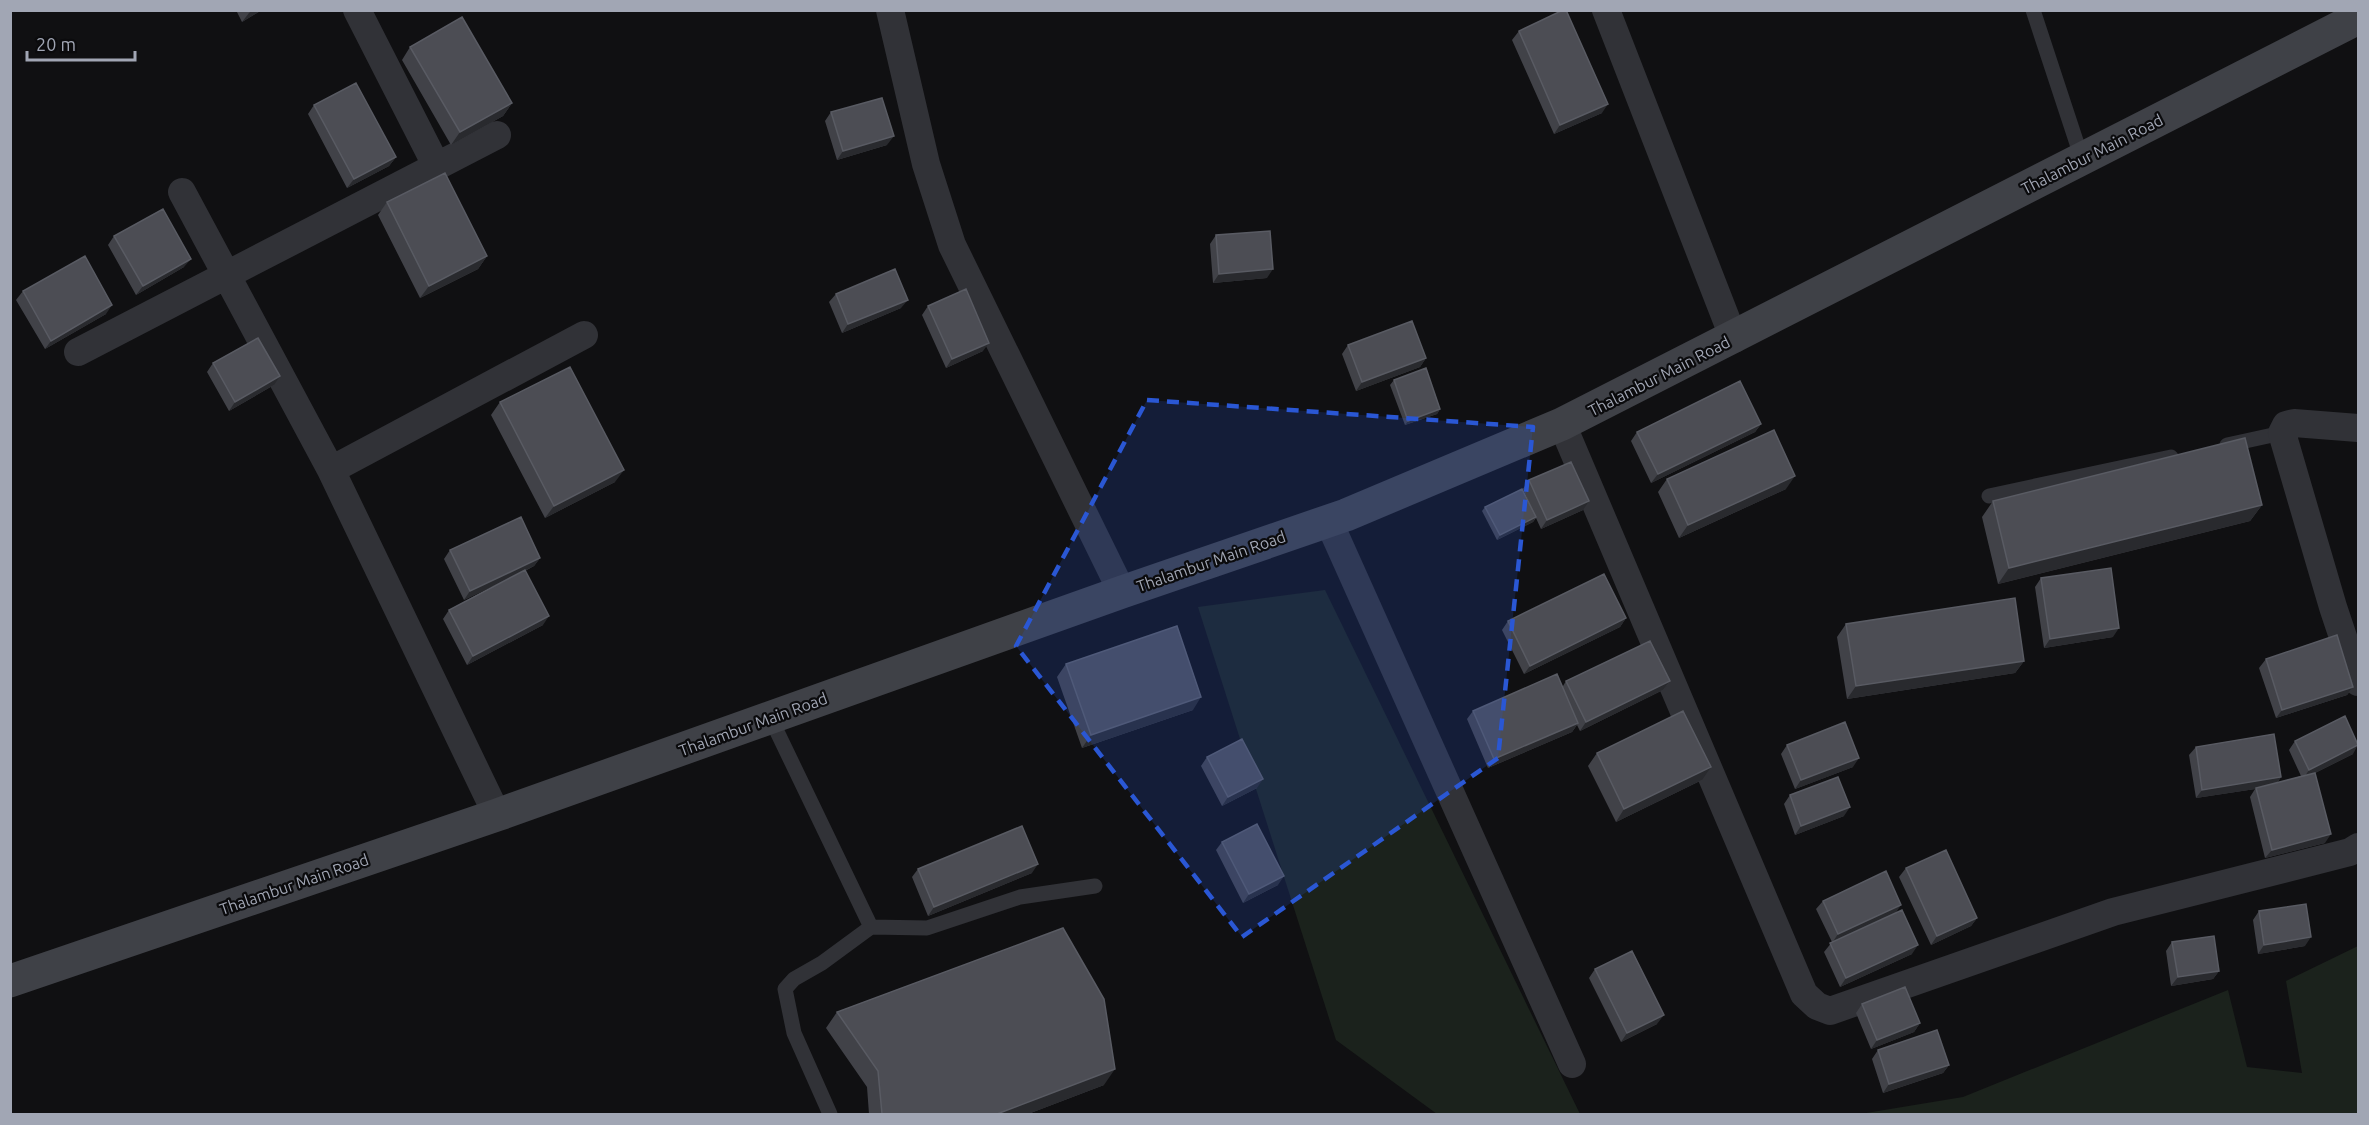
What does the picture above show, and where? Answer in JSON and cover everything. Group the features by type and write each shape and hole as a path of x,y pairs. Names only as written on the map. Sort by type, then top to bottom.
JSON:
{"street":[{"path":"357,10 437,166"},
{"path":"890,10 926,164 952,245 1122,591"},
{"path":"1606,10 1734,339"},
{"name":"Thalambur Main Road","path":"10,981 497,815 1122,591 1329,522 1562,424 1734,339 2358,18"},
{"path":"78,352 497,135"},
{"path":"182,192 228,274 331,470 497,815"},
{"path":"331,470 584,335"},
{"path":"2358,428 2294,423 2286,425 2282,433 2333,608 2358,682"},
{"path":"1562,424 1804,994 1817,1006 1830,1011 2113,912 2350,852 2358,847"},
{"path":"1329,522 1572,1064"}],"lane":[{"path":"2033,10 2082,159"},
{"path":"2217,447 2282,433"},
{"path":"1989,496 2183,455"},
{"path":"770,717 871,927"},
{"path":"830,1114 794,1033 785,989 794,979 822,963 871,927 927,928 1020,897 1095,886"}],"highlighted area":[{"path":"1147,400 1533,427 1498,758 1242,937 1016,646"}],"shaded area":[{"path":"1325,590 1580,1114 1437,1114 1336,1040 1198,607"},
{"path":"2358,946 2358,1114 1860,1114 1963,1097 2228,990 2247,1067 2302,1073 2286,981"}],"building":[{"path":"1566,10 1608,104 1560,125 1519,31"},
{"path":"462,17 512,103 460,132 410,47"},
{"path":"356,83 396,157 354,179 314,105"},
{"path":"882,98 894,136 843,151 831,112"},
{"path":"445,173 487,256 429,286 387,202"},
{"path":"163,209 191,259 143,286 114,236"},
{"path":"1270,231 1273,269 1219,274 1216,235"},
{"path":"85,256 112,305 51,341 23,291"},
{"path":"895,269 908,300 848,324 836,294"},
{"path":"966,289 989,343 952,359 928,306"},
{"path":"1412,321 1426,358 1362,382 1348,345"},
{"path":"258,338 280,376 235,402 213,363"},
{"path":"570,367 624,470 554,506 500,402"},
{"path":"1426,368 1440,409 1408,421 1394,380"},
{"path":"1740,381 1761,424 1658,474 1637,432"},
{"path":"1774,430 1795,476 1688,525 1667,479"},
{"path":"2245,438 2262,505 2009,568 1993,501"},
{"path":"1571,462 1589,501 1547,520 1529,480"},
{"path":"1522,489 1536,517 1500,535 1485,507"},
{"path":"521,517 540,558 470,591 450,550"},
{"path":"2111,568 2119,628 2050,639 2041,578"},
{"path":"525,570 549,616 473,656 449,610"},
{"path":"1604,574 1626,618 1530,666 1508,621"},
{"path":"2015,598 2024,661 1856,686 1846,624"},
{"path":"1177,626 1201,697 1091,735 1066,664"},
{"path":"2337,635 2353,687 2282,710 2266,659"},
{"path":"1650,641 1670,681 1586,722 1566,681"},
{"path":"1557,674 1578,723 1494,759 1473,711"},
{"path":"1683,711 1711,767 1624,809 1597,753"},
{"path":"2345,716 2358,745 2309,770 2295,741"},
{"path":"1845,722 1859,758 1801,780 1787,745"},
{"path":"2274,734 2281,777 2202,790 2196,747"},
{"path":"1242,739 1263,779 1228,797 1207,757"},
{"path":"2315,773 2331,834 2272,850 2256,788"},
{"path":"1838,777 1850,807 1801,826 1790,795"},
{"path":"1257,824 1284,876 1249,894 1222,842"},
{"path":"1022,826 1038,864 934,907 918,869"},
{"path":"1946,850 1977,918 1937,936 1906,868"},
{"path":"1886,871 1901,905 1838,934 1823,901"},
{"path":"2306,904 2311,937 2264,945 2259,911"},
{"path":"1902,910 1918,945 1846,978 1830,943"},
{"path":"1063,928 1104,999 1115,1069 997,1114 882,1114 878,1071 837,1012"},
{"path":"2214,936 2219,971 2178,977 2172,942"},
{"path":"1632,951 1664,1015 1627,1033 1595,969"},
{"path":"1905,987 1920,1023 1877,1040 1862,1004"},
{"path":"1937,1030 1949,1065 1889,1084 1878,1050"}]}
